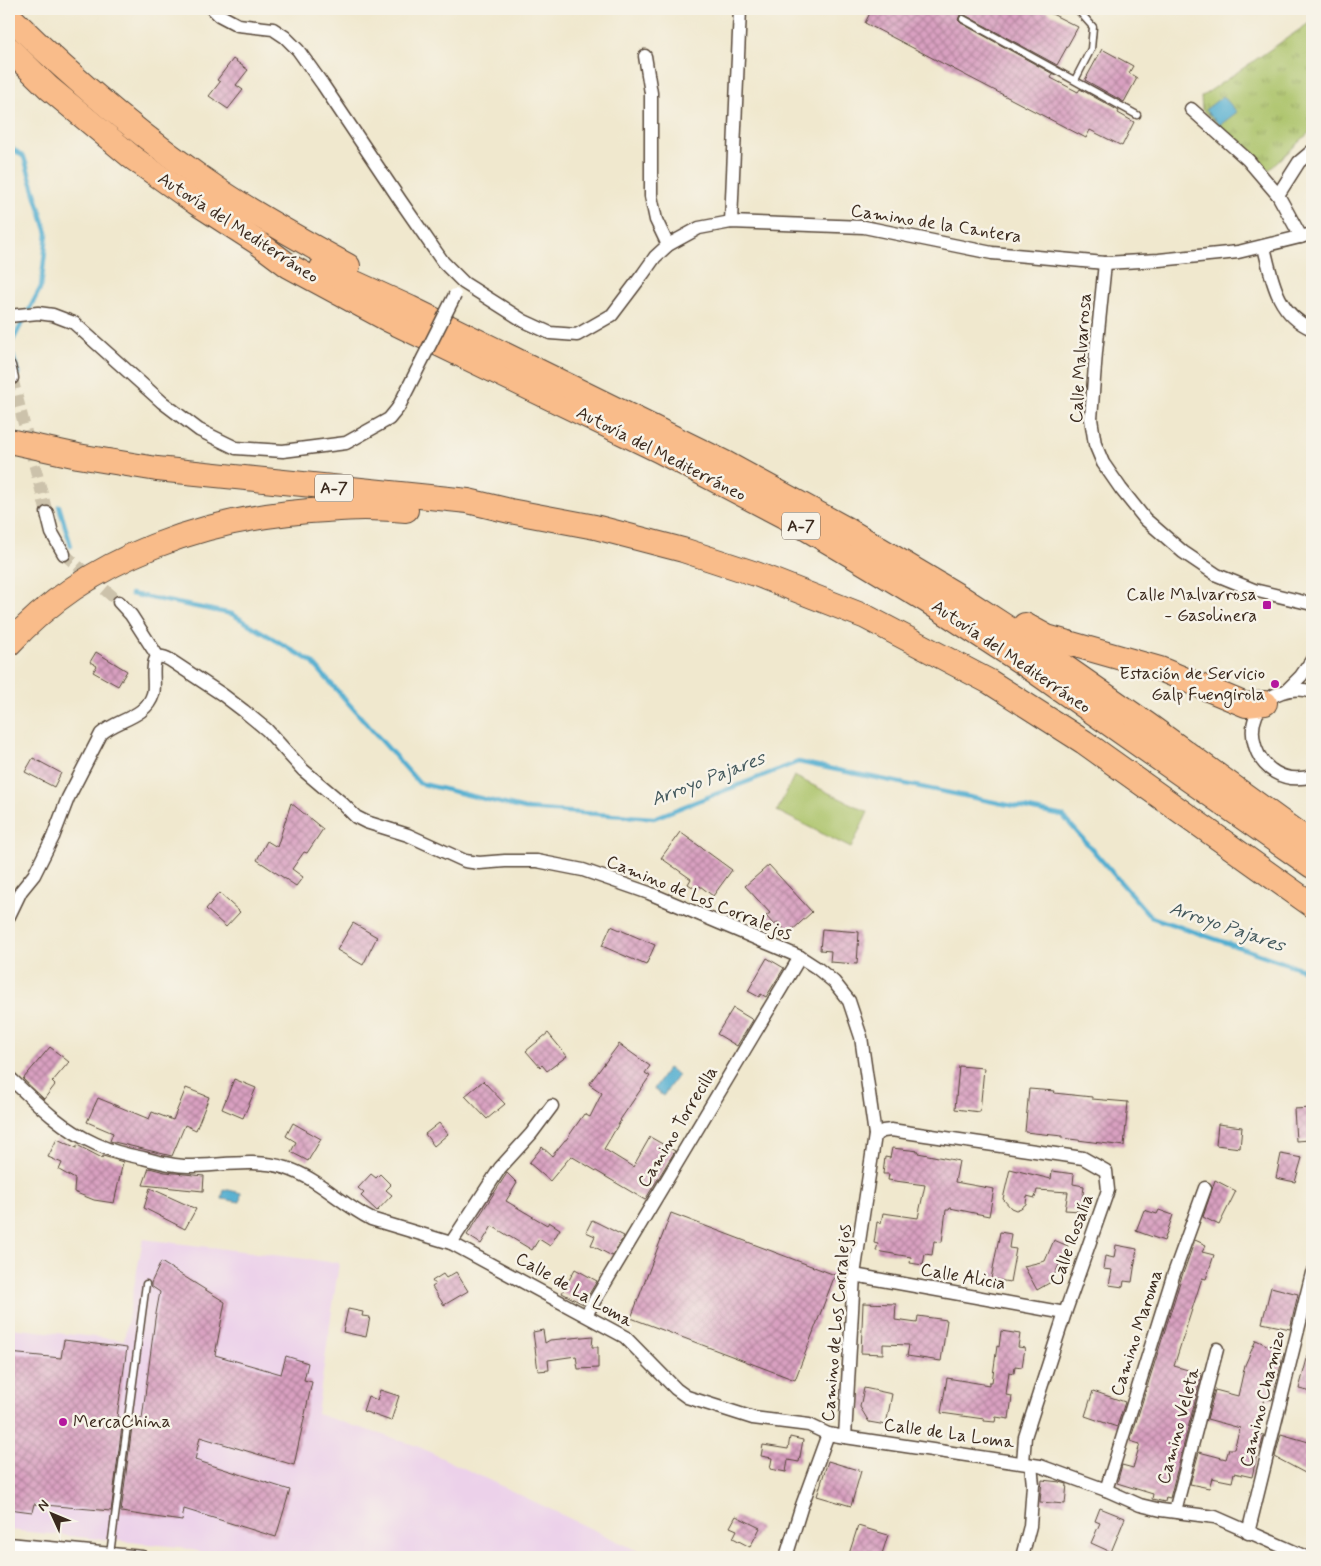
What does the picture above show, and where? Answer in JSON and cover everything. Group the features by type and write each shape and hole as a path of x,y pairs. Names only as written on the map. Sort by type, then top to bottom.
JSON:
{"highway":[{"path":"9,16 52,59 168,154 223,193 377,283 410,308"},
{"name":"Autovía del Mediterráneo","path":"9,49 49,88 133,158 195,202 257,242 289,266 388,320 658,450 864,562 1023,663 1312,866"},
{"path":"257,242 294,255 410,308 726,464 846,528 960,597 1046,654 1312,844"},
{"name":"Autovía del Mediterráneo","path":"9,441 157,470 468,501 510,512 596,527 683,550 756,574 866,618 990,682 1084,742 1312,905"},
{"path":"9,644 23,628 55,601 87,579 125,558 160,543 216,526 263,516 353,508 466,513 510,512"},
{"path":"960,597 992,607 1047,637 1160,669 1246,705 1265,703"}],"street":[{"name":"Camino de la Cantera","path":"213,9 238,25 273,29 285,37 298,50 443,262 464,283 524,321 550,333 577,335 612,315 655,257 668,245 699,228 731,222 864,227 992,253 1105,262 1158,260 1238,252 1306,235"},
{"path":"731,222 740,9"},
{"path":"645,56 651,93 651,196 656,220 668,245"},
{"path":"1192,109 1248,160 1278,195 1306,235"},
{"path":"1278,195 1299,162 1312,150"},
{"path":"1264,246 1272,280 1282,304 1295,320 1312,330"},
{"name":"Calle Malvarrosa","path":"1105,262 1091,419 1096,444 1103,463 1145,519 1183,552 1217,575 1254,590 1312,604"},
{"path":"9,316 38,313 74,323 162,402 199,430 236,448 283,451 346,443 389,419 398,408 455,295 464,283"},
{"path":"47,512 52,533 64,554"},
{"path":"9,916 21,891 34,875 53,837 68,798 101,734 112,725 137,714 146,706 153,695 154,663 158,657 131,615 118,602"},
{"name":"Camino de Los Corralejos","path":"158,657 165,657 170,660 244,711 267,730 303,770 356,817 366,822 408,835 465,861 479,863 537,861 583,870 648,893 800,958 817,968 834,982 849,1001 861,1037 875,1135 854,1275 845,1437"},
{"path":"1288,690 1312,660"},
{"path":"1312,692 1298,689 1278,693 1265,703 1256,717 1253,732 1254,746 1262,761 1272,771 1287,778 1296,779 1312,776"},
{"name":"Camino Torrecilla","path":"586,1315 800,958"},
{"name":"Calle de La Loma","path":"9,1077 60,1122 80,1136 103,1148 176,1165 235,1164 284,1167 311,1179 360,1213 451,1243 625,1337 676,1389 687,1397 753,1418 809,1426 828,1434 1040,1466 1106,1490 1140,1505 1174,1512 1215,1517 1306,1557"},
{"path":"451,1243 500,1168 531,1134 552,1106"},
{"name":"Calle Rosalía","path":"875,1135 883,1130 891,1130 1074,1156 1083,1158 1106,1171 1108,1190 1064,1313 1025,1436 1027,1464 1033,1485 1030,1526 1022,1557"},
{"name":"Camino Maroma","path":"1106,1490 1170,1285 1204,1188"},
{"name":"Camino Chamizo","path":"1248,1533 1312,1273"},
{"name":"Calle Alicia","path":"854,1275 1064,1313"},
{"name":"Camino Veleta","path":"1174,1512 1217,1349"},
{"path":"786,1557 801,1508 828,1434"},
{"path":"9,1544 47,1552 142,1557"}],"lane":[{"path":"1076,80 1091,49 1093,27 1077,9"},
{"path":"963,19 1137,115"},
{"path":"110,1554 146,1284"}],"shaded area":[{"path":"143,1239 339,1263 317,1414 417,1446 638,1551 636,1557 222,1557 180,1547 9,1530 9,1328 124,1340"}],"green space":[{"path":"1312,21 1312,130 1269,170 1202,110 1201,97"},
{"path":"794,776 868,812 851,848 777,811"}],"water":[{"path":"1223,96 1237,112 1220,125 1205,110"},
{"path":"668,1068 678,1075 663,1096 654,1089"},
{"path":"224,1189 241,1193 240,1202 222,1199"}],"building":[{"path":"872,9 1042,9 1078,27 1057,65 965,15 960,15 958,20 1053,74 1051,78 1078,92 1080,89 1119,111 1118,113 1134,122 1122,146 1090,130 1086,138 865,23"},
{"path":"1102,49 1133,66 1129,73 1137,78 1124,102 1085,80"},
{"path":"233,59 248,70 236,85 243,90 228,109 209,96 220,82 217,80"},
{"path":"96,652 127,671 118,686 93,672 97,666 90,662"},
{"path":"33,758 61,773 54,787 25,772"},
{"path":"291,803 323,829 307,853 304,852 292,869 303,877 296,886 257,860 267,841 277,847"},
{"path":"680,832 732,870 713,896 700,886 697,890 688,884 691,879 661,858"},
{"path":"769,865 812,912 788,934 778,922 774,925 766,916 770,913 745,886"},
{"path":"219,893 240,912 226,927 206,909"},
{"path":"353,923 377,937 363,965 337,950"},
{"path":"611,926 655,945 646,965 602,946"},
{"path":"822,929 859,932 857,964 830,962 831,951 820,950"},
{"path":"767,958 784,968 766,997 761,994 759,997 748,991"},
{"path":"733,1008 753,1020 737,1046 717,1034"},
{"path":"548,1033 567,1056 547,1071 542,1065 540,1067 526,1051"},
{"path":"619,1044 650,1066 645,1073 650,1076 620,1120 604,1149 633,1167 650,1137 675,1151 645,1200 571,1156 550,1181 529,1163 542,1147 552,1156 584,1114 590,1117 602,1093 589,1084"},
{"path":"50,1047 69,1062 52,1082 55,1085 44,1099 23,1079"},
{"path":"959,1066 984,1068 980,1112 955,1109"},
{"path":"234,1079 256,1088 243,1118 222,1109"},
{"path":"483,1081 505,1104 487,1119 465,1096"},
{"path":"186,1088 209,1097 196,1130 185,1125 172,1156 110,1141 113,1133 87,1122 98,1098 149,1119 152,1112 173,1120"},
{"path":"1029,1089 1055,1091 1054,1093 1092,1097 1092,1099 1128,1102 1124,1146 1025,1132"},
{"path":"1312,1108 1312,1134 1310,1134 1310,1140 1296,1141 1294,1109"},
{"path":"293,1123 321,1139 308,1161 291,1152 296,1142 286,1136"},
{"path":"439,1123 448,1134 434,1146 425,1134"},
{"path":"1218,1124 1242,1127 1240,1148 1216,1145"},
{"path":"57,1139 77,1148 77,1145 102,1158 103,1156 123,1162 114,1203 94,1200 74,1192 75,1179 59,1170 62,1163 48,1157"},
{"path":"892,1148 919,1151 918,1153 959,1161 955,1182 994,1189 989,1216 950,1208 946,1210 942,1242 934,1241 932,1255 925,1254 923,1265 910,1263 911,1257 876,1251 878,1244 874,1243 877,1222 881,1223 883,1213 918,1218 925,1185 888,1180 889,1174 883,1174 885,1157 890,1158"},
{"path":"1281,1154 1302,1158 1295,1182 1276,1178"},
{"path":"149,1168 165,1172 204,1176 203,1191 143,1185"},
{"path":"1010,1169 1051,1179 1052,1171 1074,1174 1073,1184 1084,1186 1081,1211 1065,1210 1068,1192 1037,1190 1035,1198 1027,1196 1026,1204 1021,1208 1016,1210 1011,1208 1003,1199"},
{"path":"507,1173 517,1183 506,1201 547,1225 549,1222 560,1229 550,1246 539,1239 532,1250 492,1226 481,1244 467,1235"},
{"path":"371,1174 376,1178 380,1174 391,1185 386,1190 392,1195 377,1211 361,1196 364,1193 358,1188"},
{"path":"1215,1180 1236,1191 1219,1225 1203,1217"},
{"path":"150,1188 196,1209 185,1229 144,1208"},
{"path":"1144,1210 1157,1214 1159,1210 1173,1215 1164,1241 1136,1231"},
{"path":"671,1213 835,1275 795,1380 631,1318"},
{"path":"592,1220 624,1236 612,1256 591,1245 595,1236 586,1232"},
{"path":"1000,1232 1011,1234 1009,1248 1016,1249 1010,1282 991,1279"},
{"path":"1054,1240 1068,1246 1051,1282 1037,1290 1024,1266 1045,1261"},
{"path":"1195,1240 1206,1245 1202,1252 1214,1255 1206,1279 1202,1278 1174,1366 1202,1374 1170,1498 1166,1497 1165,1502 1152,1499 1153,1494 1117,1483 1122,1465 1133,1468 1140,1444 1130,1441"},
{"path":"1116,1245 1137,1249 1132,1282 1124,1281 1123,1287 1109,1285 1112,1270 1103,1269 1105,1256 1114,1258"},
{"path":"161,1262 225,1302 215,1355 281,1374 286,1356 308,1363 304,1380 312,1382 294,1465 200,1437 195,1460 290,1490 276,1537 184,1509 182,1521 121,1512 133,1419 142,1419 160,1292 151,1286 151,1283"},
{"path":"575,1269 597,1281 583,1304 562,1293"},
{"path":"456,1272 468,1291 444,1305 432,1287 435,1285 432,1281 443,1274 446,1278"},
{"path":"1271,1287 1298,1294 1290,1329 1262,1323"},
{"path":"863,1303 896,1304 895,1320 917,1323 918,1316 947,1320 941,1361 907,1356 909,1345 883,1344 883,1354 861,1353"},
{"path":"348,1309 363,1312 362,1316 370,1317 366,1337 343,1332"},
{"path":"543,1330 545,1343 550,1340 593,1336 592,1347 598,1347 598,1368 578,1369 576,1356 548,1360 549,1370 538,1371 533,1332"},
{"path":"1001,1331 1020,1334 1018,1347 1025,1348 1022,1367 1015,1366 1014,1373 1009,1372 1006,1395 1012,1396 1009,1419 996,1417 995,1422 941,1413 947,1378 989,1385 989,1382 992,1382"},
{"name":"MercaChina","path":"64,1340 127,1348 117,1417 123,1418 111,1511 34,1504 32,1512 9,1509 9,1353 61,1358"},
{"path":"1256,1340 1284,1353 1272,1400 1264,1398 1256,1434 1264,1435 1260,1450 1258,1449 1252,1477 1234,1473 1232,1482 1212,1478 1209,1488 1190,1484 1199,1452 1226,1459 1229,1449 1234,1449 1240,1428 1207,1419 1215,1390 1238,1396 1245,1365"},
{"path":"1308,1355 1312,1356 1312,1392 1299,1389"},
{"path":"864,1388 892,1394 886,1425 869,1422 860,1407"},
{"path":"380,1390 399,1396 391,1421 363,1411 368,1396 377,1400"},
{"path":"1093,1391 1125,1402 1117,1427 1085,1416"},
{"path":"1281,1434 1312,1443 1312,1455 1310,1455 1305,1473 1275,1457"},
{"path":"790,1437 803,1440 799,1462 788,1460 786,1472 770,1469 772,1458 761,1456 763,1445 788,1449"},
{"path":"828,1461 861,1471 851,1506 817,1496"},
{"path":"1042,1480 1067,1484 1065,1504 1040,1502"},
{"path":"1100,1508 1125,1518 1111,1552 1091,1543 1100,1523 1095,1521"},
{"path":"736,1516 760,1528 750,1547 733,1538 737,1530 730,1527"},
{"path":"858,1526 888,1535 881,1557 848,1557"}],"waterway":[{"path":"9,146 24,157 47,233 41,287 10,346 19,374"},
{"name":"Arroyo Pajares","path":"59,506 71,546"},
{"name":"Arroyo Pajares","path":"131,594 232,614 312,662 419,783 525,809 654,818 798,762 1063,816 1151,917 1308,971"}],"tunnel":[{"path":"12,378 47,513"},
{"path":"64,554 119,602"}],"place":[{"name":"Calle Malvarrosa - Gasolinera","path":"1267,605"},
{"name":"Estación de Servicio Galp Fuengirola","path":"1275,684"},
{"name":"MercaChina","path":"63,1422"}]}
